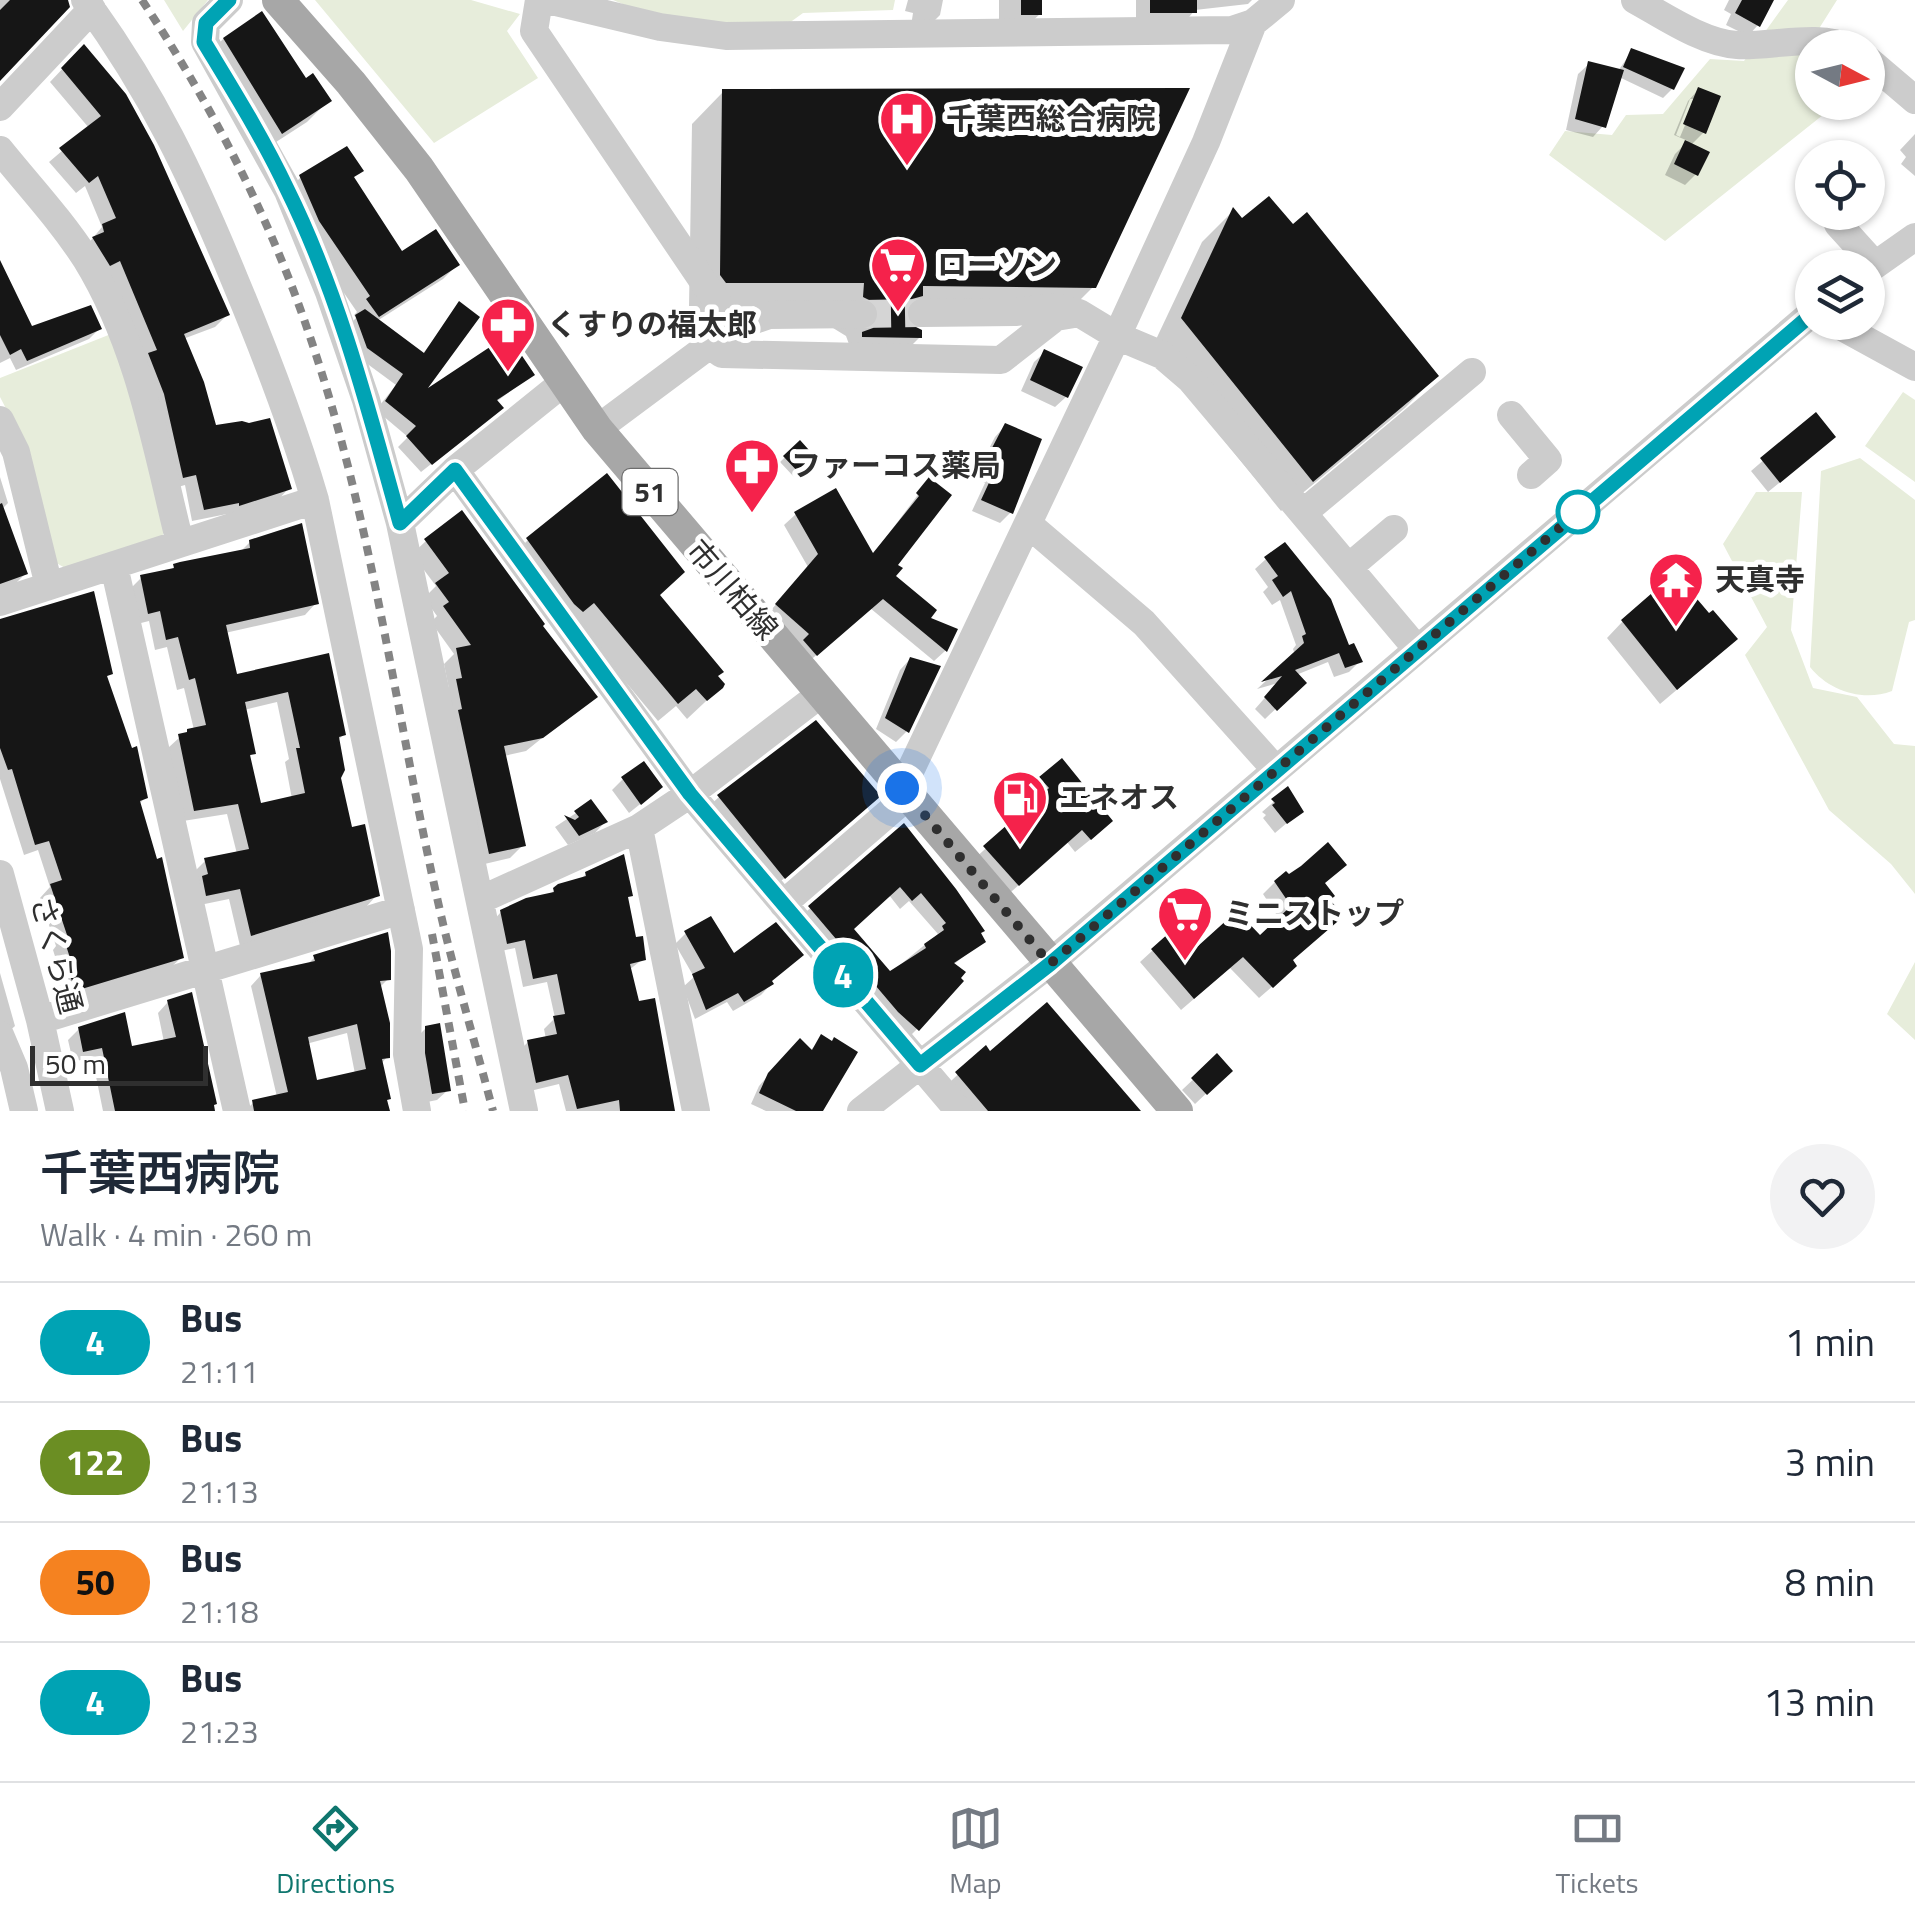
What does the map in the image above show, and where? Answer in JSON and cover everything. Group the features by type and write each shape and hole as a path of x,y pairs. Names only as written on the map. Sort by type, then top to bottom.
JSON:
{"main road":[{"name":"市川柏線","path":"278,0 419,168 597,429 1177,1111"}],"street":[{"path":"229,0 206,23 204,42 288,191 329,292 366,400 400,523 524,1111"},
{"path":"734,328 534,31 543,0 660,27 726,36 1232,30 1253,23 1281,0"},
{"path":"1635,0 1732,45 1795,42"},
{"path":"0,107 89,5 136,74 206,206 276,377 314,500 409,949 406,1054 417,1111"},
{"path":"783,904 905,792 1206,142 1253,23"},
{"path":"1885,74 1915,100"},
{"path":"0,150 86,260 115,314 138,373 180,543"},
{"path":"1885,258 1915,236"},
{"path":"922,313 1015,312 1056,307 1079,314 1162,356 1190,379 1418,649"},
{"path":"1015,312 1024,340"},
{"path":"597,429 734,328 768,315 862,314"},
{"path":"709,345 722,354 1001,360 1056,318 1079,314"},
{"path":"768,315 764,327 769,356"},
{"path":"861,1111 1050,964 1795,328"},
{"path":"1866,340 1915,367"},
{"path":"1303,513 1472,372"},
{"path":"400,523 455,470 563,383"},
{"path":"0,420 16,452 48,586"},
{"path":"1502,423 1539,467"},
{"path":"455,470 690,794 958,1111"},
{"path":"0,602 314,500"},
{"path":"1028,524 1144,624 1276,770"},
{"path":"1349,567 1396,532"},
{"path":"114,566 237,1111"},
{"path":"480,900 639,828 822,693"},
{"path":"639,828 696,1111"},
{"name":"さくら通","path":"0,874 60,1111"},
{"path":"40,1020 401,910"},
{"path":"0,1035 14,1068 24,1111"}],"green space":[{"path":"164,0 208,0 183,31"},
{"path":"315,0 471,0 520,14 507,31 538,78 434,143"},
{"path":"613,0 895,0 893,10 803,13 785,26 659,19"},
{"path":"1788,0 1837,0 1820,27 1822,30 1795,30 1795,120 1817,120 1665,241 1549,155 1565,131 1612,135 1626,115 1663,114 1710,59 1744,61"},
{"path":"111,334 124,363 166,527 162,537 65,568 53,561 13,422 0,397 0,378"},
{"path":"1903,392 1915,400 1915,482 1865,446"},
{"path":"1860,458 1915,500 1915,620 1909,622 1892,691 1870,695 1837,688 1810,667 1821,471"},
{"path":"1756,492 1802,492 1791,630 1813,688 1857,697 1894,744 1915,746 1915,894 1891,864 1829,810 1745,655 1767,627 1723,544"},
{"path":"1915,962 1915,1040 1887,1014"}],"building":[{"path":"10,0 68,0 70,7 0,81 0,10"},
{"path":"1021,0 1042,0 1042,15 1021,15"},
{"path":"1150,0 1197,0 1197,13 1150,13"},
{"path":"1742,0 1774,0 1760,27 1735,13"},
{"path":"262,11 306,78 313,73 332,101 282,134 223,38"},
{"path":"84,44 126,94 154,145 230,315 184,334 216,425 270,418 292,489 239,506 204,510 196,475 183,478 164,394 148,353 157,350 120,261 110,266 92,237 104,232 102,224 116,218 98,176 89,183 59,148 101,116 61,68"},
{"path":"1631,48 1685,68 1674,90 1623,67"},
{"path":"1588,61 1624,70 1606,128 1575,119"},
{"path":"1698,87 1721,96 1706,134 1683,124"},
{"path":"1190,88 1096,288 923,286 923,296 912,299 905,312 908,323 922,330 922,338 862,337 862,332 873,328 880,315 877,304 863,297 864,283 726,283 720,275 722,89"},
{"path":"1685,140 1710,152 1698,176 1674,164"},
{"path":"347,146 364,171 354,177 402,251 436,229 460,265 379,317 366,299 370,296 319,221 299,175"},
{"path":"1269,196 1293,224 1307,212 1439,376 1313,482 1181,318 1233,207 1242,218"},
{"path":"0,260 32,326 91,305 102,329 27,361 21,349 10,355 0,335"},
{"path":"459,301 480,317 428,388 508,335 535,375 497,400 504,408 432,465 406,436 416,426 385,401 403,374 367,348 355,315 365,309 424,353"},
{"path":"1044,349 1083,367 1068,398 1030,380"},
{"path":"1816,412 1836,437 1780,483 1760,458"},
{"path":"1005,423 1042,439 1013,514 981,500 994,472 982,467"},
{"path":"800,440 817,459 800,474 783,456"},
{"path":"607,473 685,572 660,595 724,672 718,676 725,684 723,688 707,701 696,689 678,704 594,603 583,612 574,604 526,538"},
{"path":"929,477 952,495 898,565 903,568 896,576 937,610 931,618 958,629 947,652 883,599 817,656 803,640 809,634 775,604 818,554 794,512 836,488 873,553 919,496 916,493"},
{"path":"0,504 28,574 0,584"},
{"path":"462,510 598,697 543,738 504,746 526,846 489,854 458,710 462,709 456,679 462,678 456,648 471,645 443,606 449,602 435,583 449,573 424,539"},
{"path":"302,523 319,604 226,625 237,674 329,653 346,735 339,737 345,770 341,778 352,827 365,824 380,896 251,936 240,889 206,896 202,876 208,874 204,858 249,849 238,804 194,811 178,734 206,725 195,678 189,680 178,637 166,640 160,611 148,614 140,575 174,568 173,564 180,562 250,548 249,540","holes":["288,692 300,748 296,748 305,793 261,803 250,755 256,754 245,702"]},
{"path":"1285,542 1331,599 1349,645 1354,643 1363,662 1345,668 1339,653 1295,670 1307,683 1277,711 1264,697 1282,676 1261,682 1304,643 1302,636 1306,634 1291,591 1283,597 1272,580 1278,576 1264,557"},
{"path":"1675,573 1709,613 1713,610 1738,639 1677,690 1621,620"},
{"path":"94,591 113,674 107,676 132,748 137,746 148,798 140,801 157,859 162,857 184,958 75,991 66,962 71,961 63,936 67,935 50,884 62,880 49,841 35,845 12,769 8,770 0,748 0,619"},
{"path":"910,657 941,666 909,733 885,718"},
{"path":"816,720 881,796 785,879 717,795"},
{"path":"1062,758 1113,821 1091,840 1082,830 1019,886 983,846 1049,788 1039,777"},
{"path":"644,761 663,787 641,805 621,777"},
{"path":"1288,786 1304,812 1287,824 1271,799"},
{"path":"591,799 608,822 579,836 564,815 575,820 579,817 574,811"},
{"path":"904,823 985,931 981,933 986,942 954,963 966,972 961,978 964,981 919,1031 898,1012 808,906","holes":["900,887 912,901 921,893 946,923 942,926 944,930 924,944 926,948 890,971 854,929"]},
{"path":"1328,842 1347,865 1325,883 1335,896 1330,900 1344,916 1293,960 1297,966 1273,988 1243,957 1194,999 1151,949 1179,924 1198,946 1229,918 1240,914 1260,935 1291,906 1274,881 1301,866"},
{"path":"624,854 636,937 643,936 646,960 630,964 639,1001 655,998 675,1111 620,1111 619,1100 577,1109 568,1075 536,1083 527,1040 557,1034 553,1016 565,1014 557,974 533,979 525,940 507,944 500,910 526,898 554,892 558,884 586,876 585,872"},
{"path":"711,916 734,953 776,922 804,955 772,981 774,984 744,1002 738,993 706,1010 692,974 705,968 684,931"},
{"path":"388,932 391,980 380,981 390,1023 390,1058 382,1059 390,1111 254,1111 252,1100 288,1092 260,973 315,961 313,955","holes":["357,1024 366,1069 317,1080 308,1037"]},
{"path":"192,992 217,1104 215,1111 115,1111 102,1048 83,1052 78,1027 125,1012 132,1046 176,1037 167,1000"},
{"path":"1047,1002 1141,1111 988,1111 955,1072 986,1045 990,1051"},
{"path":"440,1023 451,1091 432,1094 425,1026"},
{"path":"821,1034 858,1052 823,1111 796,1111 759,1093 768,1073 800,1038 812,1050"},
{"path":"1217,1053 1233,1071 1207,1095 1191,1078"}],"tunnel":[{"path":"863,314 922,313"}],"railway":[{"path":"142,0 214,119 256,202 308,331 351,478 427,853 493,1111"},
{"path":"432,934 465,1111"}],"bus line":[{"name":"4","path":"229,0 206,23 204,42 288,191 329,292 366,400 400,523 455,470 690,794 920,1065 1050,964 1795,328"}],"place":[{"name":"千葉西総合病院","path":"907,168"},
{"name":"ローソン","path":"898,314"},
{"name":"くすりの福太郎","path":"508,374"},
{"name":"ファーコス薬局","path":"752,515"},
{"name":"天真寺","path":"1676,629"},
{"name":"エネオス","path":"1020,847"},
{"name":"ミニストップ","path":"1185,963"}],"route":[{"path":"902,788 1050,964 1578,512"}]}
